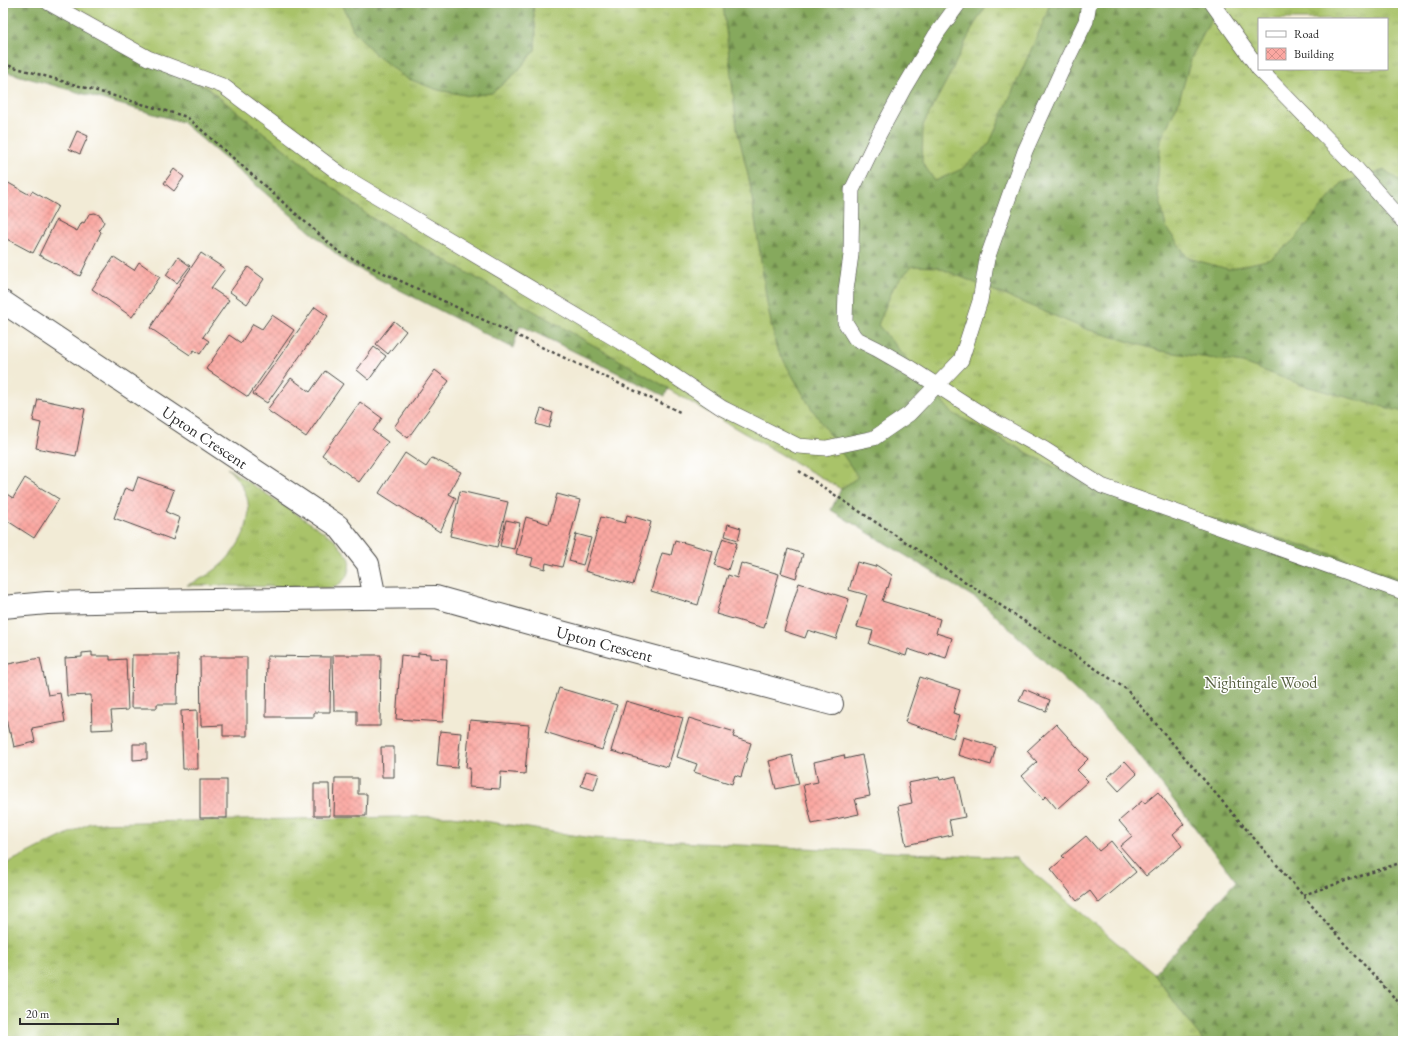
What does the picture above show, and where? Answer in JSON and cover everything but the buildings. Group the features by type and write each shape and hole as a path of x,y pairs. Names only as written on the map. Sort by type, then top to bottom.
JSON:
{"street":[{"name":"Upton Crescent","path":"3,302 338,526 368,564 375,598"},
{"name":"Upton Crescent","path":"3,607 47,603 436,597 832,704"}],"lane":[{"path":"49,3 148,58 223,86 343,176 644,356 722,408 798,446 826,448 874,438 909,414 962,360 980,301 987,259 1023,159 1061,72 1086,21 1088,3"},
{"path":"959,3 935,36 901,95 878,136 852,190 851,255 845,306 845,322 855,338 877,349 938,385 986,417 1044,449 1102,486 1403,592"},
{"path":"1212,3 1258,68"},
{"path":"1260,70 1353,165 1403,221"}],"path":[{"path":"3,64 187,117 339,252 686,415"},
{"path":"794,468 1126,689 1303,895 1403,1007"},
{"path":"1303,895 1403,862"}],"green space":[{"path":"3,3 45,3 207,88 370,217 668,388 665,396 520,325 513,348 347,263 182,122 3,71"},
{"path":"47,3 1403,3 1403,580 1334,555 1075,478 952,413 841,489 370,217 207,88"},
{"path":"342,3 531,3 533,5 536,33 535,50 517,72 492,93 470,96 438,90 406,78 376,55 353,30"},
{"name":"Nightingale Wood","path":"723,3 988,3 974,25 923,125 922,162 935,181 962,169 989,144 1043,23 1050,3 1220,3 1192,56 1178,104 1161,139 1157,186 1166,227 1188,258 1228,269 1271,259 1294,240 1342,183 1385,170 1403,184 1403,412 1305,386 1243,363 1161,351 1086,329 937,267 912,266 894,286 878,325 952,413 1075,478 1334,555 1403,580 1403,1041 1203,1041 1154,974 1236,881 1134,749 1105,718 980,601 831,510 841,489 858,477 808,403 776,347 767,303 750,184 737,128"},
{"path":"227,468 333,538 350,559 348,573 344,580 332,588 187,585 206,576 219,567 228,558 242,537 246,526 249,514 248,502 244,490 234,475"},
{"path":"452,816 592,838 1016,858 1154,974 1203,1041 3,1041 3,865 90,823"}]}
